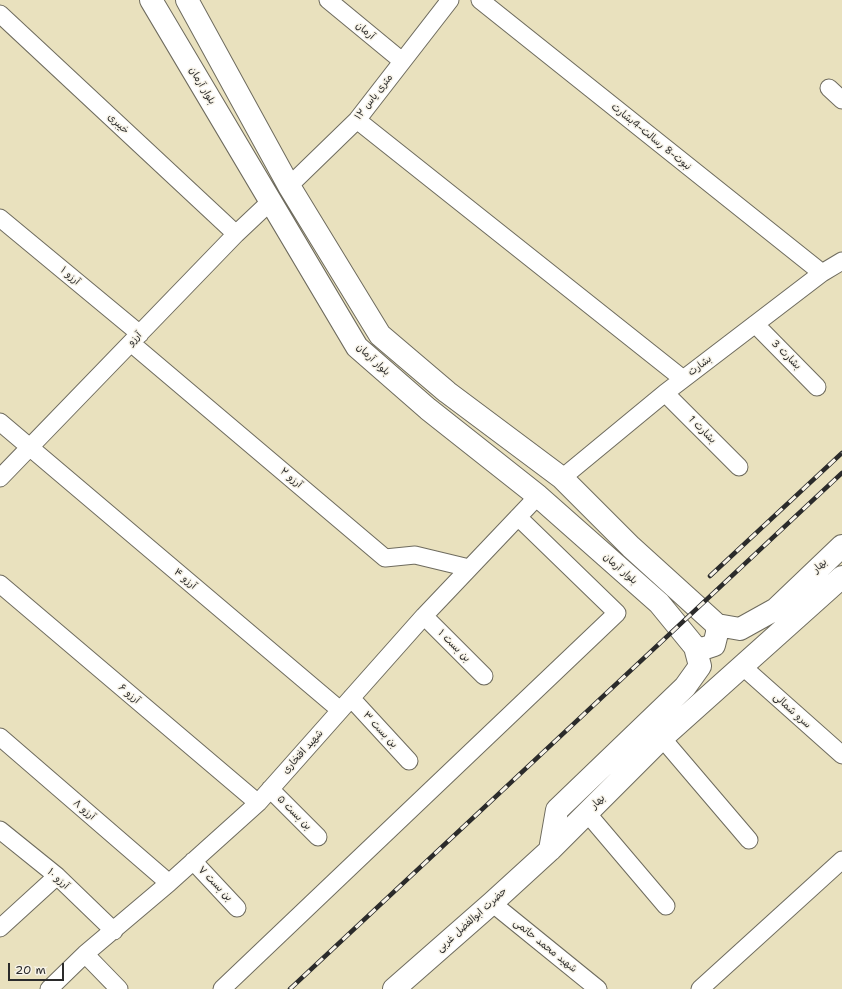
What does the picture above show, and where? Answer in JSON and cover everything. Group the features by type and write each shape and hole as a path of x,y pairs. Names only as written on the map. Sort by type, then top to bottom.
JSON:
{"street":[{"name":"بلوار آرمان","path":"151,0 357,346 428,409 538,496 659,603 695,647"},
{"path":"187,0 289,186 380,335 447,392 562,478 631,547 717,625 718,633 714,646 702,649 695,647"},
{"name":"آرمان","path":"328,0 402,61"},
{"name":"۱۲ متری یاس","path":"289,186 357,120 450,0"},
{"name":"نبوت-8 رسالت-4بشارت","path":"480,0 822,273"},
{"name":"خیبری","path":"3,23 236,234"},
{"path":"830,88 842,100"},
{"path":"357,120 683,379"},
{"name":"آرزو","path":"0,478 236,234 271,201"},
{"name":"آرزو ۱","path":"0,218 135,338"},
{"name":"بشارت","path":"562,478 683,379 822,273 842,261"},
{"name":"بشارت 3","path":"755,324 817,387"},
{"name":"آرزو ۲","path":"135,338 385,558 415,554 469,568"},
{"name":"بشارت 1","path":"665,393 739,467"},
{"name":"آرزو ۴","path":"0,422 346,704"},
{"name":"شهید افتخاری","path":"49,989 85,954 169,883 258,803 424,616 538,496"},
{"path":"222,989 617,614 518,517"},
{"name":"بهار","path":"717,625 740,629 776,610 842,546"},
{"name":"بهار","path":"550,850 662,738 842,577"},
{"name":"آرزو ۶","path":"0,584 258,803"},
{"name":"بن بست ۱","path":"424,616 484,676"},
{"path":"550,850 557,810 685,688 700,666 695,647"},
{"name":"سرو شمالی","path":"742,666 842,755"},
{"name":"بن بست ۳","path":"346,704 409,761"},
{"name":"آرزو ۸","path":"0,737 169,883"},
{"path":"662,738 749,840"},
{"name":"بن بست ۵","path":"270,789 318,837"},
{"path":"587,813 666,906"},
{"name":"آرزو ۱۰","path":"0,830 57,876 114,931"},
{"name":"حضرت ابوالفضل غربی","path":"394,989 550,850"},
{"path":"700,989 842,860"},
{"name":"بن بست ۷","path":"193,861 237,908"},
{"path":"0,928 57,876"},
{"name":"شهید محمد حاتمی","path":"492,903 598,989"},
{"path":"85,954 119,989"}],"railway":[{"path":"710,576 842,453"},
{"path":"290,989 842,473"}]}
